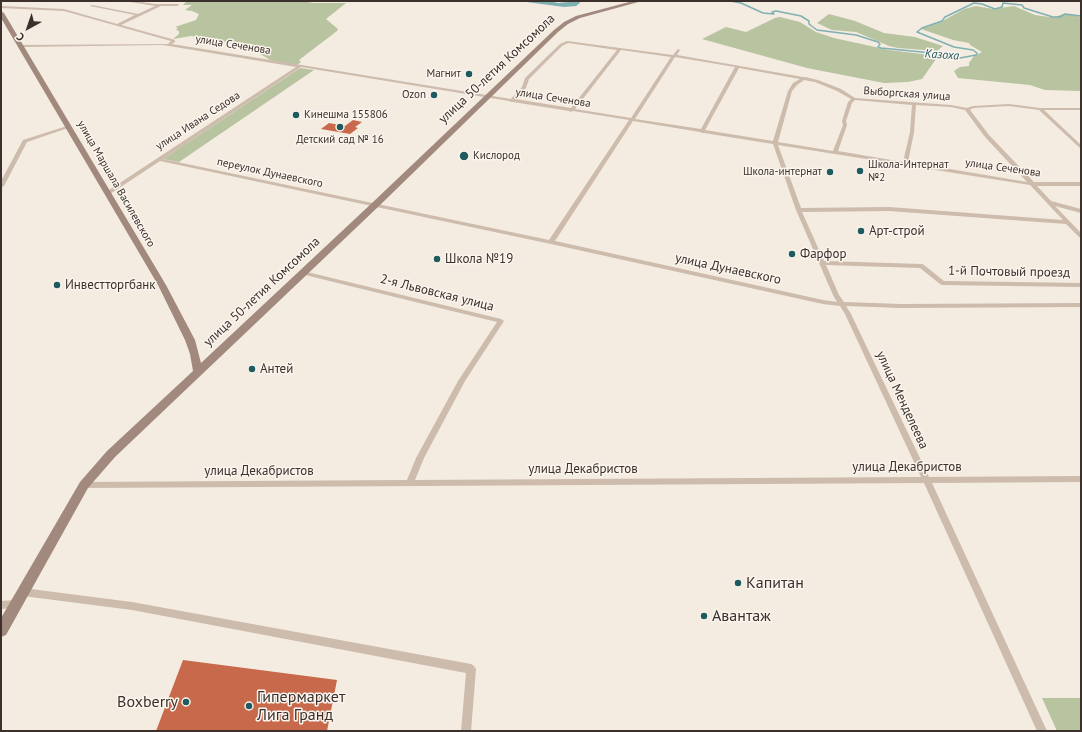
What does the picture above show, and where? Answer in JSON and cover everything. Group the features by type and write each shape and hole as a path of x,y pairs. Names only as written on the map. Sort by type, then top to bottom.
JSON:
{"main road":[{"name":"улица 50-летия Комсомола","path":"1,631 84,485 111,454 561,27 574,19 588,14 639,1"},
{"name":"улица Маршала Василевского","path":"1,13 162,285 195,354 198,372"}],"street":[{"path":"126,1 161,5 178,5"},
{"path":"117,26 161,5"},
{"path":"92,6 139,16"},
{"path":"1,7 64,10 174,41 168,45"},
{"name":"Выборгская улица","path":"511,101 524,87 527,79 561,45 567,42 728,63 737,67 805,78 831,86 854,99 951,106 967,109 974,107 1009,105 1040,109 1081,109"},
{"name":"улица Сеченова","path":"21,46 168,45 632,121 1032,184 1081,184"},
{"path":"571,111 620,49"},
{"path":"552,242 678,50"},
{"name":"улица Ивана Седова","path":"108,193 300,66"},
{"path":"702,132 737,67"},
{"path":"775,144 790,91 794,84 805,78"},
{"path":"835,153 845,125 844,122 850,102 854,99"},
{"path":"904,164 907,157 912,132 914,104"},
{"path":"967,109 987,136 1081,236"},
{"path":"1040,109 1081,148"},
{"path":"1,186 25,141 69,127"},
{"name":"улица Менделеева","path":"775,144 799,210 836,295 842,304 926,478 1042,731"},
{"name":"переулок Дунаевского","path":"161,160 375,205"},
{"path":"1049,202 1081,210"},
{"name":"улица Дунаевского","path":"375,205 815,300 842,304 901,306 1081,305"},
{"path":"799,210 889,208 1067,222"},
{"path":"1061,208 1076,227 1081,227"},
{"name":"1-й Почтовый проезд","path":"822,263 922,266 942,283 1081,285"},
{"name":"2-я Львовская улица","path":"303,273 501,321 462,381 420,458 410,482"},
{"name":"улица Декабристов","path":"84,485 926,478 1081,479"},
{"path":"23,592 132,606 471,669 466,731"},
{"path":"1,605 16,604"}],"green space":[{"path":"187,1 300,1 314,3 346,3 326,19 338,29 337,31 299,60 301,62 297,65 272,61 245,45 191,36 173,39 179,34 179,31 176,30 178,28 175,27 196,20 199,14 185,10 192,5 183,5"},
{"path":"976,6 993,9 1014,6 1035,15 1049,17 1055,17 1063,14 1079,16 1081,20 1081,91 1045,90 1030,85 958,78 954,71 960,67 969,66 969,63 974,56 982,52 969,43 953,40 921,29 941,22 964,9"},
{"path":"829,14 855,21 884,33 915,37 943,46 937,51 898,48 889,46 856,32 832,30 817,23"},
{"path":"780,17 800,22 816,32 834,38 889,50 938,56 922,79 908,82 884,83 807,68 702,39 726,27 746,32"},
{"path":"300,68 314,70 179,162 163,159"},
{"path":"1042,698 1081,698 1081,731 1057,731"}],"water":[{"path":"519,1 550,1 558,3 579,1 580,3 576,6 564,7"}],"building":[{"name":"Детский сад № 16","path":"353,120 362,122 355,127 358,128 350,134 321,129 329,123 345,126"},
{"name":"Гипермаркет Лига Гранд","path":"183,660 337,680 327,731 156,731"}],"waterway":[{"name":"Казоха","path":"730,1 741,3 763,13 774,14 772,12 776,11 801,16 809,21 809,24 817,30 856,35 878,42 880,44 878,47 881,48 932,53 960,58 976,55 977,53 973,50 954,47 917,32 922,28 942,21 945,17 974,3 982,4 995,9 1002,7 1003,3 1022,5 1024,8 1053,17 1060,17 1065,14 1081,16"}],"place":[{"name":"Магнит","path":"469,74"},
{"name":"Ozon","path":"434,95"},
{"name":"Кинешма 155806","path":"296,115"},
{"name":"Детский сад № 16","path":"340,127"},
{"name":"Кислород","path":"464,156"},
{"name":"Школа-Интернат №2","path":"860,171"},
{"name":"Школа-интернат","path":"830,172"},
{"name":"Арт-строй","path":"861,231"},
{"name":"Фарфор","path":"792,254"},
{"name":"Школа №19","path":"437,259"},
{"name":"Инвестторгбанк","path":"57,285"},
{"name":"Антей","path":"252,369"},
{"name":"Капитан","path":"738,583"},
{"name":"Авантаж","path":"704,616"},
{"name":"Boxberry","path":"186,702"},
{"name":"Гипермаркет Лига Гранд","path":"249,706"}]}
